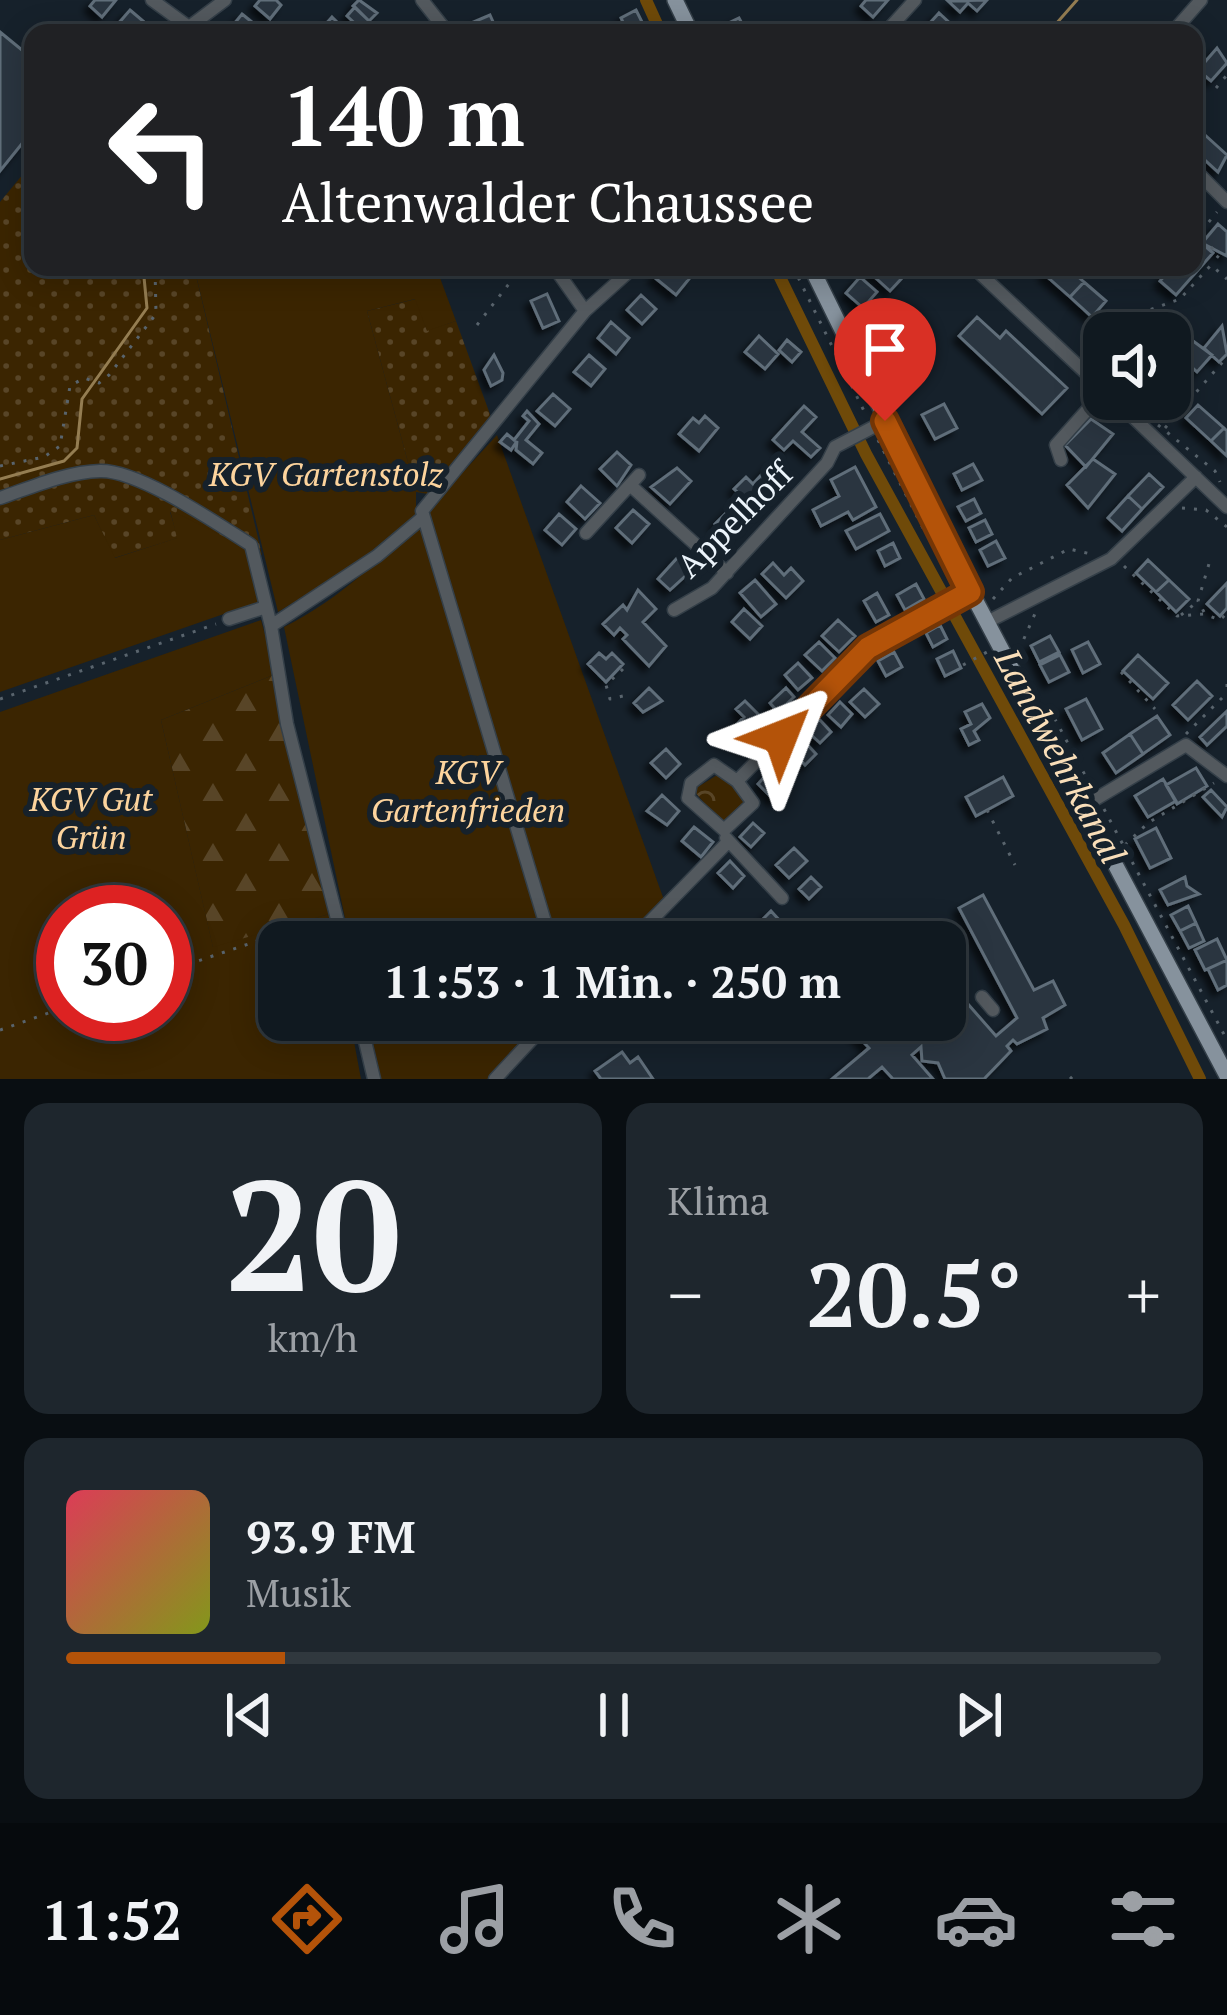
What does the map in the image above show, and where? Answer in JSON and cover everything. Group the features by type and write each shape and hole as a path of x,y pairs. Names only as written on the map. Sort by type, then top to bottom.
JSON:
{"main road":[{"path":"815,276 980,606 1091,802 1227,1076"}],"street":[{"path":"152,0 184,24"},
{"path":"192,24 225,0"},
{"path":"422,0 441,24"},
{"path":"893,24 915,0"},
{"path":"1180,24 1201,0"},
{"path":"1203,178 1227,202"},
{"path":"561,276 586,311"},
{"path":"271,626 377,556 422,518 586,311 624,276"},
{"path":"983,276 1083,370"},
{"path":"1061,460 1056,445 1083,414"},
{"path":"1136,420 1227,506"},
{"name":"Appelhoff","path":"674,610 727,572 848,440 885,421"},
{"path":"0,498 70,475 104,470 135,479 251,545 271,626 287,724 324,881 339,921"},
{"path":"737,781 868,648 941,608 1042,594 1099,565 1196,477"},
{"path":"586,533 635,480 727,572"},
{"path":"422,518 545,921"},
{"path":"229,620 266,607"},
{"path":"1091,802 1186,745 1226,776"},
{"path":"649,921 726,837 752,803 737,781 714,765 689,789 693,806 726,837 782,898"},
{"path":"982,998 993,1010"},
{"path":"365,1041 374,1079"},
{"path":"496,1079 531,1041"}],"path":[{"path":"1216,88 1227,75"},
{"path":"1203,229 1227,202"},
{"path":"1203,274 1220,255 1211,247"},
{"path":"1211,265 1227,279"},
{"path":"0,466 44,457 60,446 70,386 87,379 98,382 157,314 155,276"},
{"path":"477,325 515,276"},
{"path":"1155,312 1180,298 1201,276"},
{"path":"1165,428 1227,357"},
{"path":"1191,386 1197,391"},
{"path":"1155,420 1215,471 1222,487"},
{"path":"1174,511 1199,507 1227,526"},
{"path":"1042,594 1018,651 980,606 1012,578 1069,548 1090,552 1099,565"},
{"path":"1114,556 1180,616 1204,614 1220,620 1227,613"},
{"path":"1180,616 1198,601 1211,557"},
{"path":"1198,601 1204,614"},
{"path":"0,699 229,620"},
{"path":"963,664 983,653"},
{"path":"623,669 606,685 610,699 623,696"},
{"path":"1121,672 1155,710"},
{"path":"1179,737 1227,689"},
{"path":"1041,693 1091,802 1124,847 1227,1040"},
{"path":"1124,847 1148,823 1226,776"},
{"path":"987,810 1015,865"},
{"path":"192,963 337,914"},
{"path":"0,1030 36,1017"}],"green space":[{"path":"24,173 24,276 196,276 262,555 170,512 178,538 114,558 94,515 0,540 0,202"},
{"name":"KGV Gartenstolz","path":"196,276 439,276 456,321 427,331 415,299 367,311 416,492 416,514 355,565 278,612"},
{"path":"416,299 427,330 456,321 491,417 428,494 416,492 367,311"},
{"name":"KGV Gartenfrieden","path":"497,435 664,900 642,921 346,921 284,627 345,588 424,515"},
{"path":"170,510 245,547 258,602 0,692 0,540 94,515 115,558 177,538"},
{"name":"KGV Gut Grün","path":"261,620 276,674 161,720 213,947 258,934 258,1041 354,1041 361,1079 0,1079 0,712"},
{"path":"276,674 329,914 305,921 258,921 258,935 213,948 161,720"},
{"path":"722,772 744,798 742,807 722,823 693,790"},
{"name":"KGV Gut Grün","path":"329,914 330,921 304,921"},
{"path":"373,1041 522,1041 489,1079 381,1079"}],"building":[{"path":"95,0 116,0 102,17 90,6"},
{"path":"260,0 276,0 281,5 270,19 255,6"},
{"path":"359,0 377,13 369,21 353,6"},
{"path":"866,0 888,0 873,17 861,6"},
{"path":"987,0 977,11 968,3 960,12 948,1"},
{"path":"355,7 371,23 356,24 347,16"},
{"path":"130,10 143,21 140,24 118,24"},
{"path":"636,10 643,24 624,24 621,18"},
{"path":"939,13 951,24 929,24"},
{"path":"242,14 254,24 234,24"},
{"path":"490,15 494,24 471,24"},
{"path":"0,32 24,52 24,141 0,171"},
{"path":"1217,48 1227,63 1211,81 1203,74 1203,64"},
{"path":"1203,138 1227,155 1218,172 1203,158"},
{"path":"1218,224 1227,232 1227,256 1203,244"},
{"path":"1203,244 1213,253 1203,264"},
{"path":"685,276 689,279 676,295 654,277"},
{"path":"874,276 900,276 890,291"},
{"path":"1046,276 1077,276 1084,282 1070,297"},
{"path":"1164,276 1193,276 1176,295 1160,281"},
{"path":"860,277 877,292 863,308 846,293"},
{"path":"1084,282 1106,301 1096,312 1086,312 1070,297"},
{"path":"547,294 559,321 543,328 531,301"},
{"path":"641,295 656,309 642,324 627,310"},
{"path":"977,317 1000,338 1006,331 1067,388 1042,414 959,336"},
{"path":"910,321 931,342 910,364 889,342"},
{"path":"611,322 629,338 616,354 598,338"},
{"path":"1222,326 1227,354 1219,362 1204,348"},
{"path":"759,336 778,354 765,369 745,352"},
{"path":"1191,339 1212,355 1197,372 1191,367"},
{"path":"787,340 801,352 792,362 779,350"},
{"path":"494,355 503,373 502,380 491,386 484,370"},
{"path":"589,355 605,369 591,386 574,372"},
{"path":"553,394 570,409 555,426 537,411"},
{"path":"944,404 957,428 935,439 922,415"},
{"path":"1198,405 1224,428 1211,441 1188,420"},
{"path":"804,406 816,417 802,432 820,448 811,457 793,441 784,450 773,440"},
{"path":"527,411 539,424 526,440 542,453 533,464 516,450 517,441 511,450 500,442 507,434 514,440 529,421 523,416"},
{"path":"705,416 718,428 699,451 679,434 693,418 699,423"},
{"path":"1090,420 1113,434 1086,467 1065,445"},
{"path":"1224,428 1227,431 1227,456 1211,441"},
{"path":"617,452 631,465 617,486 600,469"},
{"path":"1093,459 1115,474 1088,508 1067,485"},
{"path":"773,462 791,479 759,512 734,489 746,477 753,484"},
{"path":"973,464 982,480 962,490 954,474"},
{"path":"855,467 876,507 853,520 848,512 821,526 813,510 839,496 831,480"},
{"path":"677,468 691,481 670,504 651,487"},
{"path":"1149,474 1163,487 1142,509 1128,496"},
{"path":"581,486 600,503 585,519 567,502"},
{"path":"1128,496 1142,509 1122,531 1108,518"},
{"path":"974,499 981,513 966,521 958,507"},
{"path":"733,506 747,519 729,538 715,524"},
{"path":"633,510 649,524 632,543 616,528"},
{"path":"559,514 576,529 562,545 545,530"},
{"path":"880,514 889,531 856,549 846,531"},
{"path":"985,520 992,534 976,542 969,528"},
{"path":"996,541 1005,558 988,566 980,550"},
{"path":"893,543 900,558 885,566 878,551"},
{"path":"679,556 693,569 670,590 658,579"},
{"path":"1148,560 1169,580 1156,592 1136,573"},
{"path":"773,563 784,575 791,568 803,581 786,598 762,574"},
{"path":"755,580 776,604 761,617 740,593"},
{"path":"1169,580 1189,599 1176,612 1156,592"},
{"path":"1227,583 1227,608 1220,616 1207,604"},
{"path":"916,584 924,599 905,610 897,595"},
{"path":"638,590 656,609 643,622 666,646 649,666 623,639 627,635 620,628 614,635 603,624 623,605 627,610"},
{"path":"877,593 889,615 876,622 864,601"},
{"path":"744,609 762,626 750,639 732,622"},
{"path":"838,620 855,636 839,652 822,636"},
{"path":"940,625 947,639 933,647 926,633"},
{"path":"1050,636 1059,652 1039,662 1031,646"},
{"path":"819,642 835,658 822,671 805,655"},
{"path":"1088,642 1100,664 1083,673 1072,650"},
{"path":"953,651 961,668 945,676 937,659"},
{"path":"894,652 902,667 886,676 878,661"},
{"path":"599,653 606,659 612,653 623,664 606,682 588,664"},
{"path":"1060,655 1069,672 1049,682 1040,665"},
{"path":"1138,655 1168,683 1153,699 1123,671"},
{"path":"798,663 812,678 798,690 785,675"},
{"path":"1197,681 1212,696 1188,720 1173,705"},
{"path":"649,688 662,701 643,712 634,703"},
{"path":"786,688 794,697 778,712 770,703"},
{"path":"864,689 879,704 865,717 850,702"},
{"path":"1086,699 1102,729 1082,740 1066,709"},
{"path":"745,701 767,723 744,746 729,732 744,717 736,709"},
{"path":"840,702 852,714 841,727 828,715"},
{"path":"982,704 990,718 974,731 979,740 969,745 961,729 971,724 965,712"},
{"path":"1227,711 1227,726 1207,745 1200,737"},
{"path":"1157,716 1170,735 1143,754 1130,734"},
{"path":"819,719 831,732 820,743 807,731"},
{"path":"1130,734 1143,754 1116,773 1103,753"},
{"path":"802,739 816,754 805,765 791,750"},
{"path":"666,749 680,764 666,778 651,763"},
{"path":"784,756 795,767 784,778 773,767"},
{"path":"1196,768 1207,786 1177,804 1166,785"},
{"path":"768,773 785,788 774,800 758,784"},
{"path":"1003,777 1013,796 976,816 966,797"},
{"path":"1163,779 1176,801 1148,817 1135,796"},
{"path":"1211,790 1227,807 1222,817 1203,797"},
{"path":"662,795 679,811 667,825 647,811"},
{"path":"753,823 764,833 751,847 740,837"},
{"path":"694,827 713,842 701,857 682,841"},
{"path":"1156,828 1171,858 1150,868 1135,839"},
{"path":"794,848 807,861 789,878 776,865"},
{"path":"730,861 744,876 733,888 718,873"},
{"path":"811,877 821,887 809,899 799,889"},
{"path":"1185,877 1187,886 1199,894 1168,905 1160,890"},
{"path":"983,895 1034,990 1053,981 1065,1005 1043,1018 1047,1029 1017,1044 1013,1040 1007,1046 1011,1051 984,1079 945,1079 938,1063 922,1061 921,1047 912,1055 933,1079 893,1079 882,1067 868,1079 832,1079 869,1048 862,1041 966,1041 966,1002 996,1036 1017,1018 959,908"},
{"path":"1188,906 1196,923 1180,931 1171,915"},
{"path":"771,911 780,921 761,921"},
{"path":"1196,923 1204,941 1189,948 1180,931"},
{"path":"1217,939 1227,960 1205,970 1195,950"},
{"path":"1227,960 1227,985 1218,990 1208,969"},
{"path":"622,1052 630,1063 638,1057 653,1079 601,1079 595,1071"}],"waterway":[{"name":"Landwehrkanal","path":"646,0 657,24"},
{"path":"1056,24 1077,0"},
{"path":"0,479 64,461 77,448 82,399 147,308 144,276"},
{"name":"Landwehrkanal","path":"779,276 866,454 1124,925 1200,1079"}],"route":[{"path":"781,737 868,648 970,592 885,421"}]}
